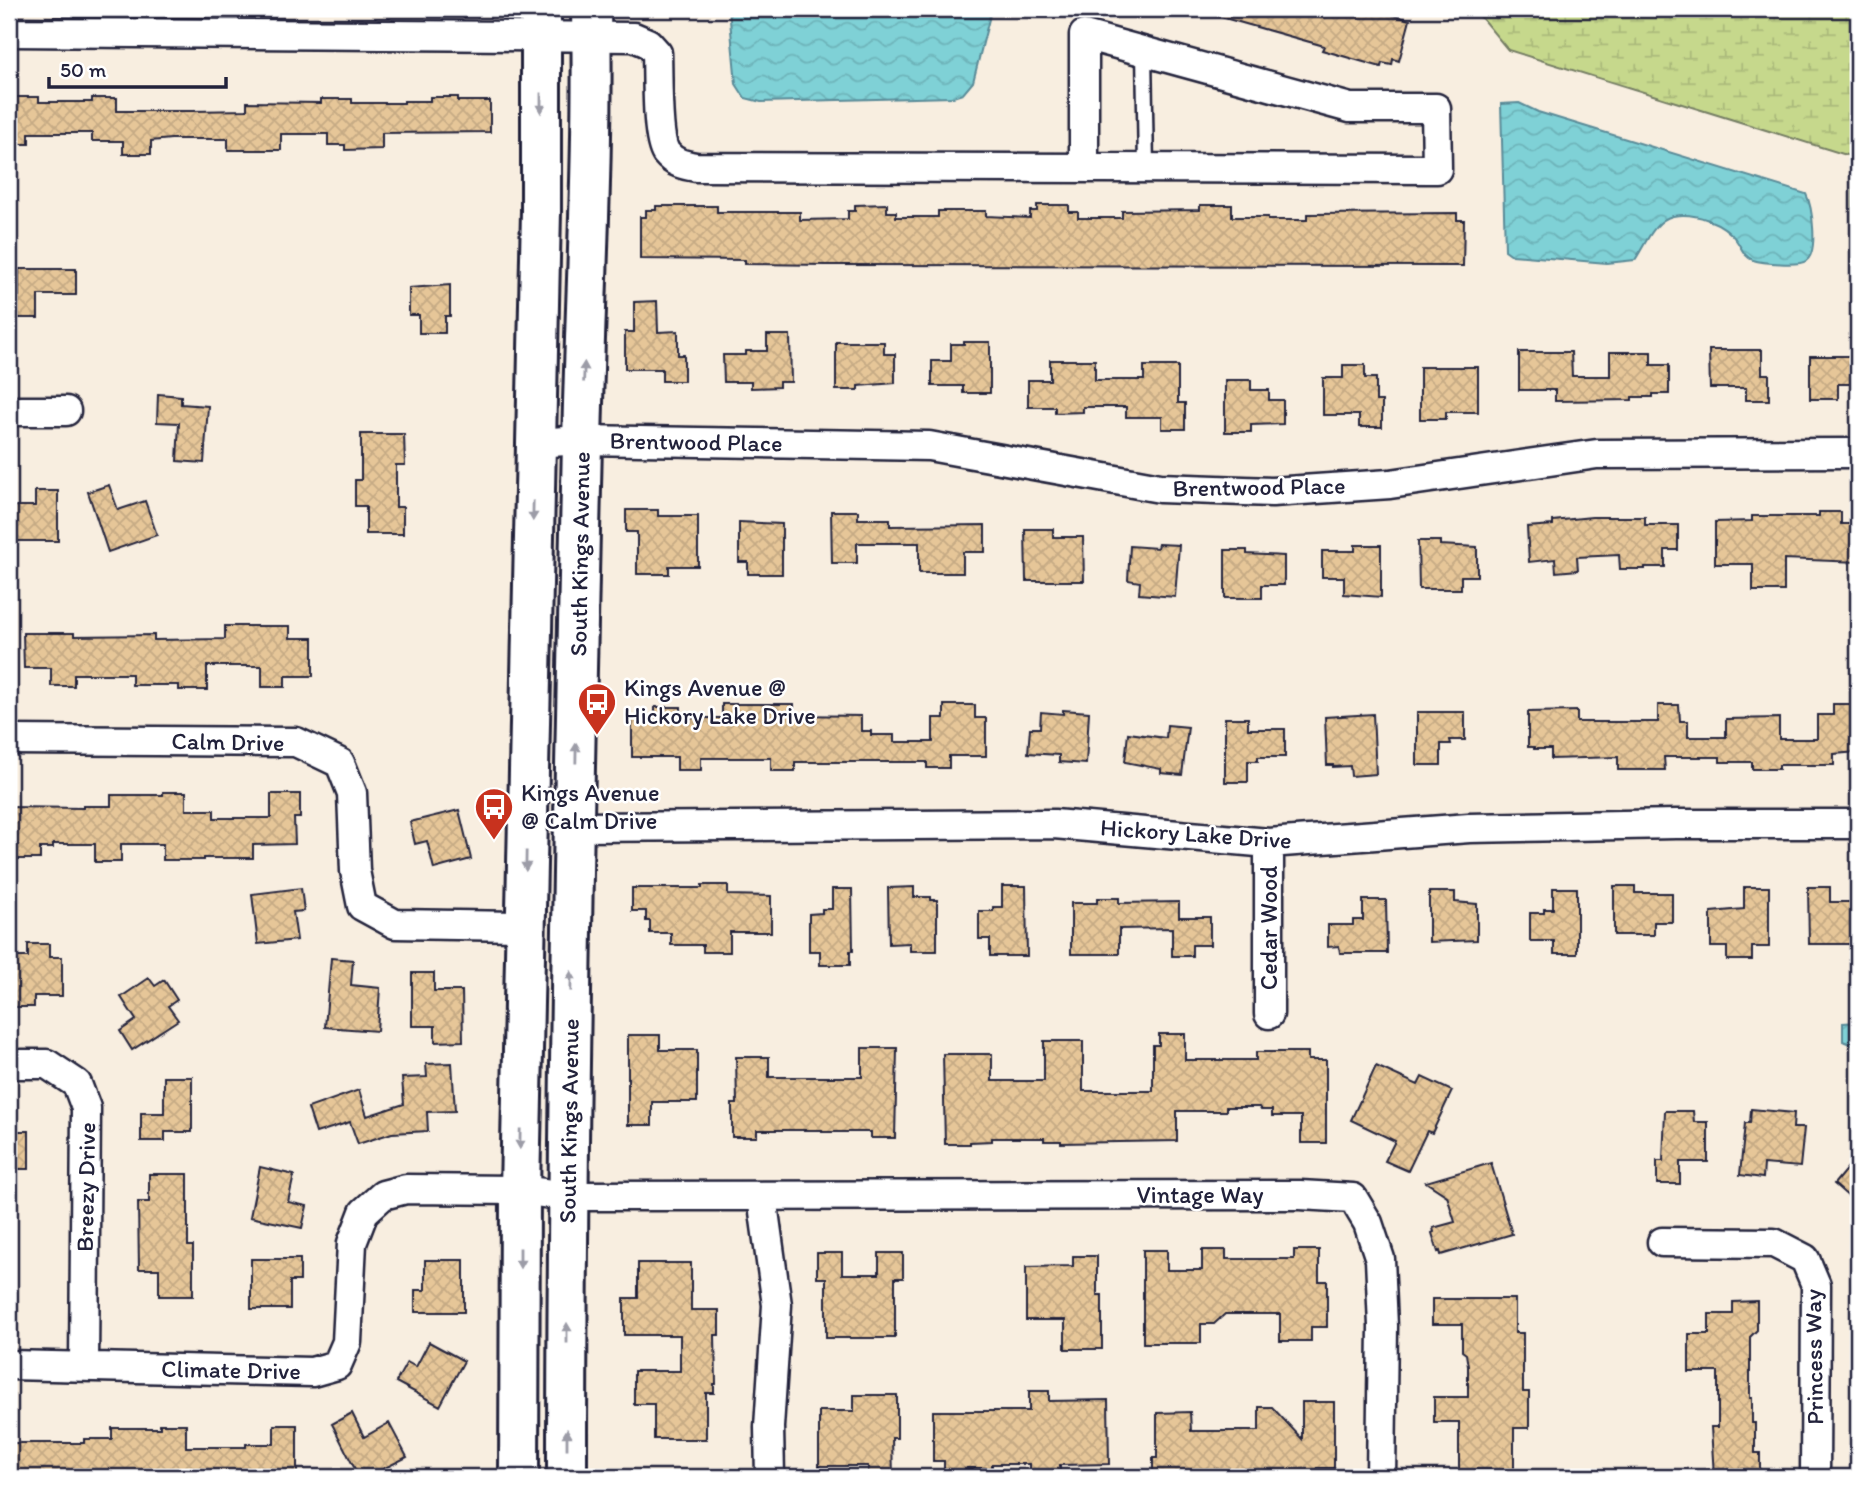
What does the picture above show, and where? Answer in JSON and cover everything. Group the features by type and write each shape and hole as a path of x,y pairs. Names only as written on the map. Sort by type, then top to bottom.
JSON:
{"main road":[{"name":"South Kings Avenue","path":"519,1477 520,1190 541,211 541,22"},
{"name":"South Kings Avenue","path":"567,1477 567,1196 582,440 591,164 591,22"}],"street":[{"path":"9,32 591,22 648,43 657,53 660,136 664,150 672,160 684,165 1146,169 1437,169 1436,108 1350,108 1084,34 1084,168"},
{"path":"9,411 66,411"},
{"name":"Brentwood Place","path":"534,443 582,440 929,446 1160,488 1272,492 1390,484 1597,454 1858,453"},
{"name":"Calm Drive","path":"9,740 296,742 340,763 352,793 355,872 362,906 395,924 524,926"},
{"name":"Hickory Lake Drive","path":"575,827 1054,824 1269,843 1469,828 1858,824"},
{"name":"Cedar Wood","path":"1269,843 1269,1014"},
{"name":"Breezy Drive","path":"9,1064 47,1065 77,1084 86,1108 84,1366"},
{"name":"Climate Drive","path":"9,1365 312,1372 337,1365 347,1342 352,1244 364,1212 383,1195 406,1189 520,1190 567,1196"},
{"name":"Vintage Way","path":"567,1196 1300,1195 1353,1198 1368,1223 1380,1259 1383,1326 1381,1477"},
{"path":"762,1197 777,1305 769,1427 770,1477"},
{"name":"Princess Way","path":"1662,1242 1774,1243 1805,1259 1816,1285 1815,1477"}],"lane":[{"path":"1144,52 1146,169"}],"green space":[{"path":"1474,9 1858,9 1858,299 1852,299 1853,157 1508,50"}],"water":[{"path":"729,9 991,11 973,82 963,94 953,97 761,102 745,98 736,84"},
{"path":"1519,103 1538,112 1806,194 1813,229 1810,256 1802,263 1753,260 1745,254 1731,234 1716,223 1681,215 1660,222 1635,260 1607,263 1512,255 1505,250 1501,104"},
{"path":"1858,1022 1858,1048 1843,1041 1843,1023"}],"building":[{"path":"1210,9 1371,9 1410,20 1399,61 1393,59 1392,65 1382,63 1381,67 1322,50 1324,46 1210,14"},
{"path":"9,97 39,97 39,102 92,102 92,98 117,98 117,111 193,111 247,110 247,102 321,103 321,99 352,99 352,103 404,103 430,101 430,97 458,97 458,101 490,101 490,132 382,133 382,149 345,150 345,145 328,145 328,134 281,134 281,150 228,150 228,139 171,139 151,141 151,154 123,154 123,141 92,141 92,133 29,133 29,144 9,144"},
{"path":"887,204 887,212 896,212 896,217 938,217 938,211 986,211 986,216 1030,218 1030,211 1037,211 1037,205 1069,205 1069,212 1078,212 1078,218 1122,218 1122,211 1200,210 1200,205 1232,205 1232,217 1268,217 1268,220 1307,220 1307,214 1457,213 1457,220 1464,220 1463,266 825,265 745,264 745,260 640,259 640,217 646,217 646,210 656,210 656,206 717,206 717,212 800,212 800,220 848,219 848,211 855,211 855,205"},
{"path":"19,269 76,269 76,295 38,295 38,318 11,318 10,296 19,296"},
{"path":"450,285 450,316 445,316 445,333 419,333 419,315 409,315 409,288"},
{"path":"657,301 658,332 678,331 678,355 684,355 684,381 662,381 662,369 625,369 625,332 634,332 634,302"},
{"path":"767,335 790,335 791,382 779,382 779,387 751,388 751,382 724,382 723,355 767,351"},
{"path":"836,342 884,342 884,354 895,354 895,383 858,386 858,390 836,390"},
{"path":"990,342 990,393 963,393 963,386 932,386 932,361 951,361 951,344"},
{"path":"1709,350 1762,350 1762,374 1769,374 1769,400 1746,400 1746,388 1710,388"},
{"path":"1519,352 1571,352 1572,376 1610,376 1610,352 1651,352 1651,365 1669,365 1669,394 1632,397 1632,400 1555,401 1555,390 1519,390"},
{"path":"1810,356 1858,356 1858,384 1838,384 1838,399 1810,399"},
{"path":"1050,360 1095,360 1095,380 1144,380 1144,366 1178,366 1178,403 1185,403 1185,429 1162,429 1162,417 1126,417 1126,407 1083,407 1083,412 1055,413 1055,407 1028,407 1028,380 1050,380"},
{"path":"1343,365 1365,365 1365,378 1376,378 1376,401 1382,401 1382,427 1359,427 1359,415 1323,415 1323,378 1343,378"},
{"path":"1420,367 1478,367 1478,412 1446,412 1446,419 1420,419"},
{"path":"1225,380 1251,380 1251,390 1269,390 1269,400 1283,400 1283,424 1251,425 1251,432 1225,432"},
{"path":"158,394 181,396 181,404 208,406 204,463 177,461 179,423 157,422"},
{"path":"361,434 404,434 405,465 396,465 396,507 403,507 403,534 366,534 366,506 355,506 355,480 361,480"},
{"path":"109,485 118,510 145,501 157,535 108,552 88,492"},
{"path":"35,491 58,491 58,541 9,541 9,506 35,506"},
{"path":"626,510 658,510 658,516 698,516 698,566 669,566 669,574 637,574 637,532 626,532"},
{"path":"831,511 858,511 858,519 890,519 890,526 985,525 985,552 963,552 963,573 919,573 919,543 857,543 857,563 832,563"},
{"path":"1819,512 1841,512 1841,524 1858,524 1858,562 1784,559 1784,591 1753,591 1753,564 1715,564 1715,522 1752,521 1752,516 1819,516"},
{"path":"1592,517 1645,517 1645,525 1678,525 1678,550 1665,550 1665,567 1645,569 1620,569 1619,555 1577,557 1578,570 1556,572 1555,559 1529,562 1527,527"},
{"path":"739,522 782,524 782,574 748,574 748,562 739,562"},
{"path":"1025,529 1053,529 1053,537 1083,537 1084,581 1026,581"},
{"path":"1418,541 1440,541 1440,545 1477,547 1477,576 1461,576 1461,589 1419,589"},
{"path":"1158,544 1179,545 1175,597 1139,594 1140,582 1128,580 1130,546 1157,548"},
{"path":"1355,545 1381,545 1381,597 1344,594 1344,577 1322,577 1322,551 1355,551"},
{"path":"1225,550 1247,550 1247,554 1284,556 1284,585 1262,585 1262,598 1225,598"},
{"path":"225,626 290,626 290,638 313,638 313,676 285,676 285,687 262,687 262,666 207,666 207,690 179,690 179,685 132,685 132,674 74,674 74,686 51,686 51,668 24,668 23,633 74,633 74,636 154,635 154,640 225,639"},
{"path":"722,704 794,704 794,715 861,716 861,731 871,731 871,735 894,735 894,742 933,742 933,718 944,718 944,705 975,705 975,718 986,718 986,756 949,756 949,768 927,768 927,762 795,762 795,771 771,771 771,758 701,758 701,770 677,770 677,757 632,757 632,718 655,718 655,707 681,707 681,718 722,718"},
{"path":"1833,704 1858,704 1858,752 1834,754 1834,765 1779,765 1779,769 1752,769 1752,762 1720,762 1720,757 1664,757 1665,770 1618,770 1618,757 1551,759 1551,749 1528,747 1528,712 1577,711 1577,722 1658,722 1658,705 1679,705 1680,721 1688,721 1688,737 1726,737 1726,719 1779,718 1779,739 1817,739 1817,715 1833,715"},
{"path":"1063,710 1089,712 1086,764 1059,762 1059,755 1028,753 1030,728 1040,728 1041,712 1063,714"},
{"path":"1417,712 1465,712 1465,740 1450,740 1451,744 1441,744 1441,765 1417,765"},
{"path":"1373,714 1376,774 1351,776 1350,766 1327,765 1325,717"},
{"path":"1225,718 1248,718 1248,729 1285,729 1285,757 1258,757 1258,761 1248,761 1248,782 1225,782"},
{"path":"1167,725 1188,727 1182,775 1161,773 1161,769 1125,762 1128,733 1166,738"},
{"path":"163,792 186,792 186,810 214,810 214,818 271,818 271,794 300,794 300,818 294,818 295,844 253,845 253,858 163,860 163,844 121,844 121,862 95,862 95,844 53,844 53,848 40,848 40,859 9,859 9,807 111,806 111,795 163,795"},
{"path":"459,810 471,859 434,869 427,841 415,844 410,822"},
{"path":"702,885 728,885 728,895 771,896 771,932 730,932 730,952 703,952 703,945 671,945 671,933 650,933 650,921 646,921 646,911 632,911 632,888 702,888"},
{"path":"1002,886 1026,886 1027,956 990,956 990,939 979,939 979,911 993,911 993,907 1002,907"},
{"path":"1614,886 1635,886 1635,893 1672,893 1672,922 1654,922 1654,935 1614,935"},
{"path":"914,887 914,897 931,897 931,900 937,900 937,951 910,951 910,943 889,944 888,888"},
{"path":"1744,887 1769,887 1769,947 1752,947 1752,960 1727,960 1727,947 1711,947 1711,912 1744,909"},
{"path":"1808,887 1830,887 1830,902 1858,902 1856,944 1809,944"},
{"path":"301,888 304,911 293,912 297,940 258,944 252,894"},
{"path":"1553,888 1577,888 1577,954 1554,954 1554,941 1530,941 1530,913 1544,913 1544,909 1553,909"},
{"path":"832,889 852,889 853,951 850,951 850,965 820,965 820,951 809,951 809,914 822,913 822,909 832,909"},
{"path":"1429,892 1455,892 1455,902 1477,904 1477,940 1429,942"},
{"path":"1097,898 1119,898 1119,903 1179,902 1179,917 1210,917 1210,945 1192,945 1192,956 1172,956 1172,928 1119,929 1119,954 1071,954 1071,903 1097,903"},
{"path":"1363,900 1386,900 1387,953 1340,953 1339,946 1328,947 1328,925 1353,925 1353,920 1363,920"},
{"path":"28,944 49,944 49,957 62,957 62,996 34,996 34,1007 12,1007 12,957 28,957"},
{"path":"331,958 353,960 351,985 380,988 377,1031 325,1027"},
{"path":"412,973 434,973 434,991 462,991 463,1041 435,1042 435,1026 412,1026"},
{"path":"149,978 155,986 164,980 177,1000 168,1006 178,1020 132,1050 120,1031 136,1020 121,997"},
{"path":"1159,1034 1185,1034 1185,1060 1256,1060 1256,1052 1308,1052 1308,1060 1326,1060 1326,1143 1301,1143 1301,1116 1272,1116 1272,1110 1261,1110 1259,1107 1226,1107 1226,1111 1177,1111 1177,1141 1061,1143 1044,1141 1044,1138 992,1138 992,1141 970,1144 945,1144 943,1054 992,1054 992,1081 1044,1081 1044,1041 1083,1041 1083,1091 1153,1091 1153,1045 1159,1045"},
{"path":"628,1035 660,1035 660,1050 697,1050 697,1102 652,1102 652,1125 628,1125"},
{"path":"862,1048 897,1048 895,1138 871,1138 871,1132 822,1130 757,1130 757,1137 732,1137 732,1104 737,1104 736,1057 769,1057 769,1077 862,1077"},
{"path":"452,1063 455,1111 427,1112 428,1131 392,1133 358,1144 350,1122 316,1133 308,1108 359,1090 367,1116 404,1104 402,1078 427,1077 426,1064"},
{"path":"1376,1066 1418,1085 1422,1077 1452,1091 1432,1133 1427,1131 1408,1171 1385,1161 1395,1141 1351,1120"},
{"path":"164,1077 192,1077 192,1132 165,1132 165,1141 141,1141 141,1113 164,1113"},
{"path":"1751,1109 1794,1113 1793,1128 1804,1128 1800,1167 1764,1164 1763,1178 1740,1175 1745,1123 1750,1123"},
{"path":"1665,1111 1693,1111 1694,1122 1708,1122 1708,1162 1680,1162 1680,1184 1657,1184 1657,1161 1663,1161"},
{"path":"9,1131 29,1131 29,1169 9,1169"},
{"path":"1858,1155 1858,1205 1834,1184"},
{"path":"1491,1163 1512,1234 1441,1255 1432,1233 1433,1228 1455,1222 1447,1196 1426,1182"},
{"path":"260,1167 294,1175 288,1202 307,1206 302,1228 250,1217"},
{"path":"149,1174 188,1174 188,1246 193,1246 193,1296 159,1296 159,1269 139,1269 138,1202 149,1202"},
{"path":"1143,1250 1167,1250 1167,1270 1202,1270 1202,1250 1226,1250 1226,1259 1294,1259 1294,1250 1319,1250 1319,1281 1327,1281 1327,1327 1311,1327 1311,1341 1280,1341 1280,1314 1225,1314 1214,1324 1201,1324 1201,1343 1143,1343"},
{"path":"817,1253 842,1253 842,1274 879,1274 879,1253 903,1253 903,1278 895,1278 895,1338 826,1338 826,1278 817,1278"},
{"path":"1073,1256 1097,1256 1097,1295 1102,1295 1102,1349 1065,1349 1065,1320 1026,1320 1026,1267 1073,1266"},
{"path":"251,1259 300,1259 300,1281 290,1281 290,1309 251,1309"},
{"path":"425,1260 464,1260 464,1312 415,1312 415,1290 425,1290"},
{"path":"638,1263 691,1263 691,1310 719,1310 719,1335 715,1335 716,1384 714,1393 706,1393 706,1439 654,1439 654,1404 634,1404 634,1371 680,1371 680,1335 624,1335 624,1298 638,1298"},
{"path":"1432,1299 1515,1299 1515,1333 1523,1333 1523,1392 1529,1392 1529,1428 1514,1428 1514,1470 1459,1470 1459,1422 1434,1422 1434,1397 1468,1397 1468,1366 1466,1354 1462,1351 1462,1324 1432,1324"},
{"path":"1757,1301 1757,1330 1750,1337 1750,1398 1752,1423 1755,1423 1755,1453 1760,1453 1760,1476 1714,1476 1711,1427 1718,1427 1718,1372 1689,1372 1689,1334 1709,1334 1709,1314 1733,1314 1733,1302"},
{"path":"429,1342 464,1361 440,1406 396,1382 407,1362 416,1367"},
{"path":"1029,1391 1049,1391 1049,1401 1108,1400 1109,1464 1060,1465 1060,1477 1030,1477 1030,1464 992,1464 992,1468 967,1468 967,1477 944,1477 944,1461 933,1461 933,1411 1029,1411"},
{"path":"854,1395 897,1395 897,1438 892,1438 893,1477 868,1477 868,1466 819,1466 819,1411 854,1411"},
{"path":"1302,1402 1334,1402 1334,1468 1317,1468 1317,1476 1304,1477 1153,1477 1153,1458 1157,1458 1157,1413 1190,1412 1191,1431 1259,1431 1259,1407 1272,1407 1302,1439"},
{"path":"352,1413 364,1437 389,1423 407,1457 367,1477 359,1477 332,1424"},
{"path":"160,1424 186,1424 186,1447 274,1444 274,1425 297,1425 297,1477 201,1477 201,1474 9,1477 9,1443 84,1443 84,1439 112,1439 112,1428 160,1428"}],"place":[{"name":"Kings Avenue @ Hickory Lake Drive","path":"597,736"},
{"name":"Kings Avenue @ Calm Drive","path":"494,841"}]}
